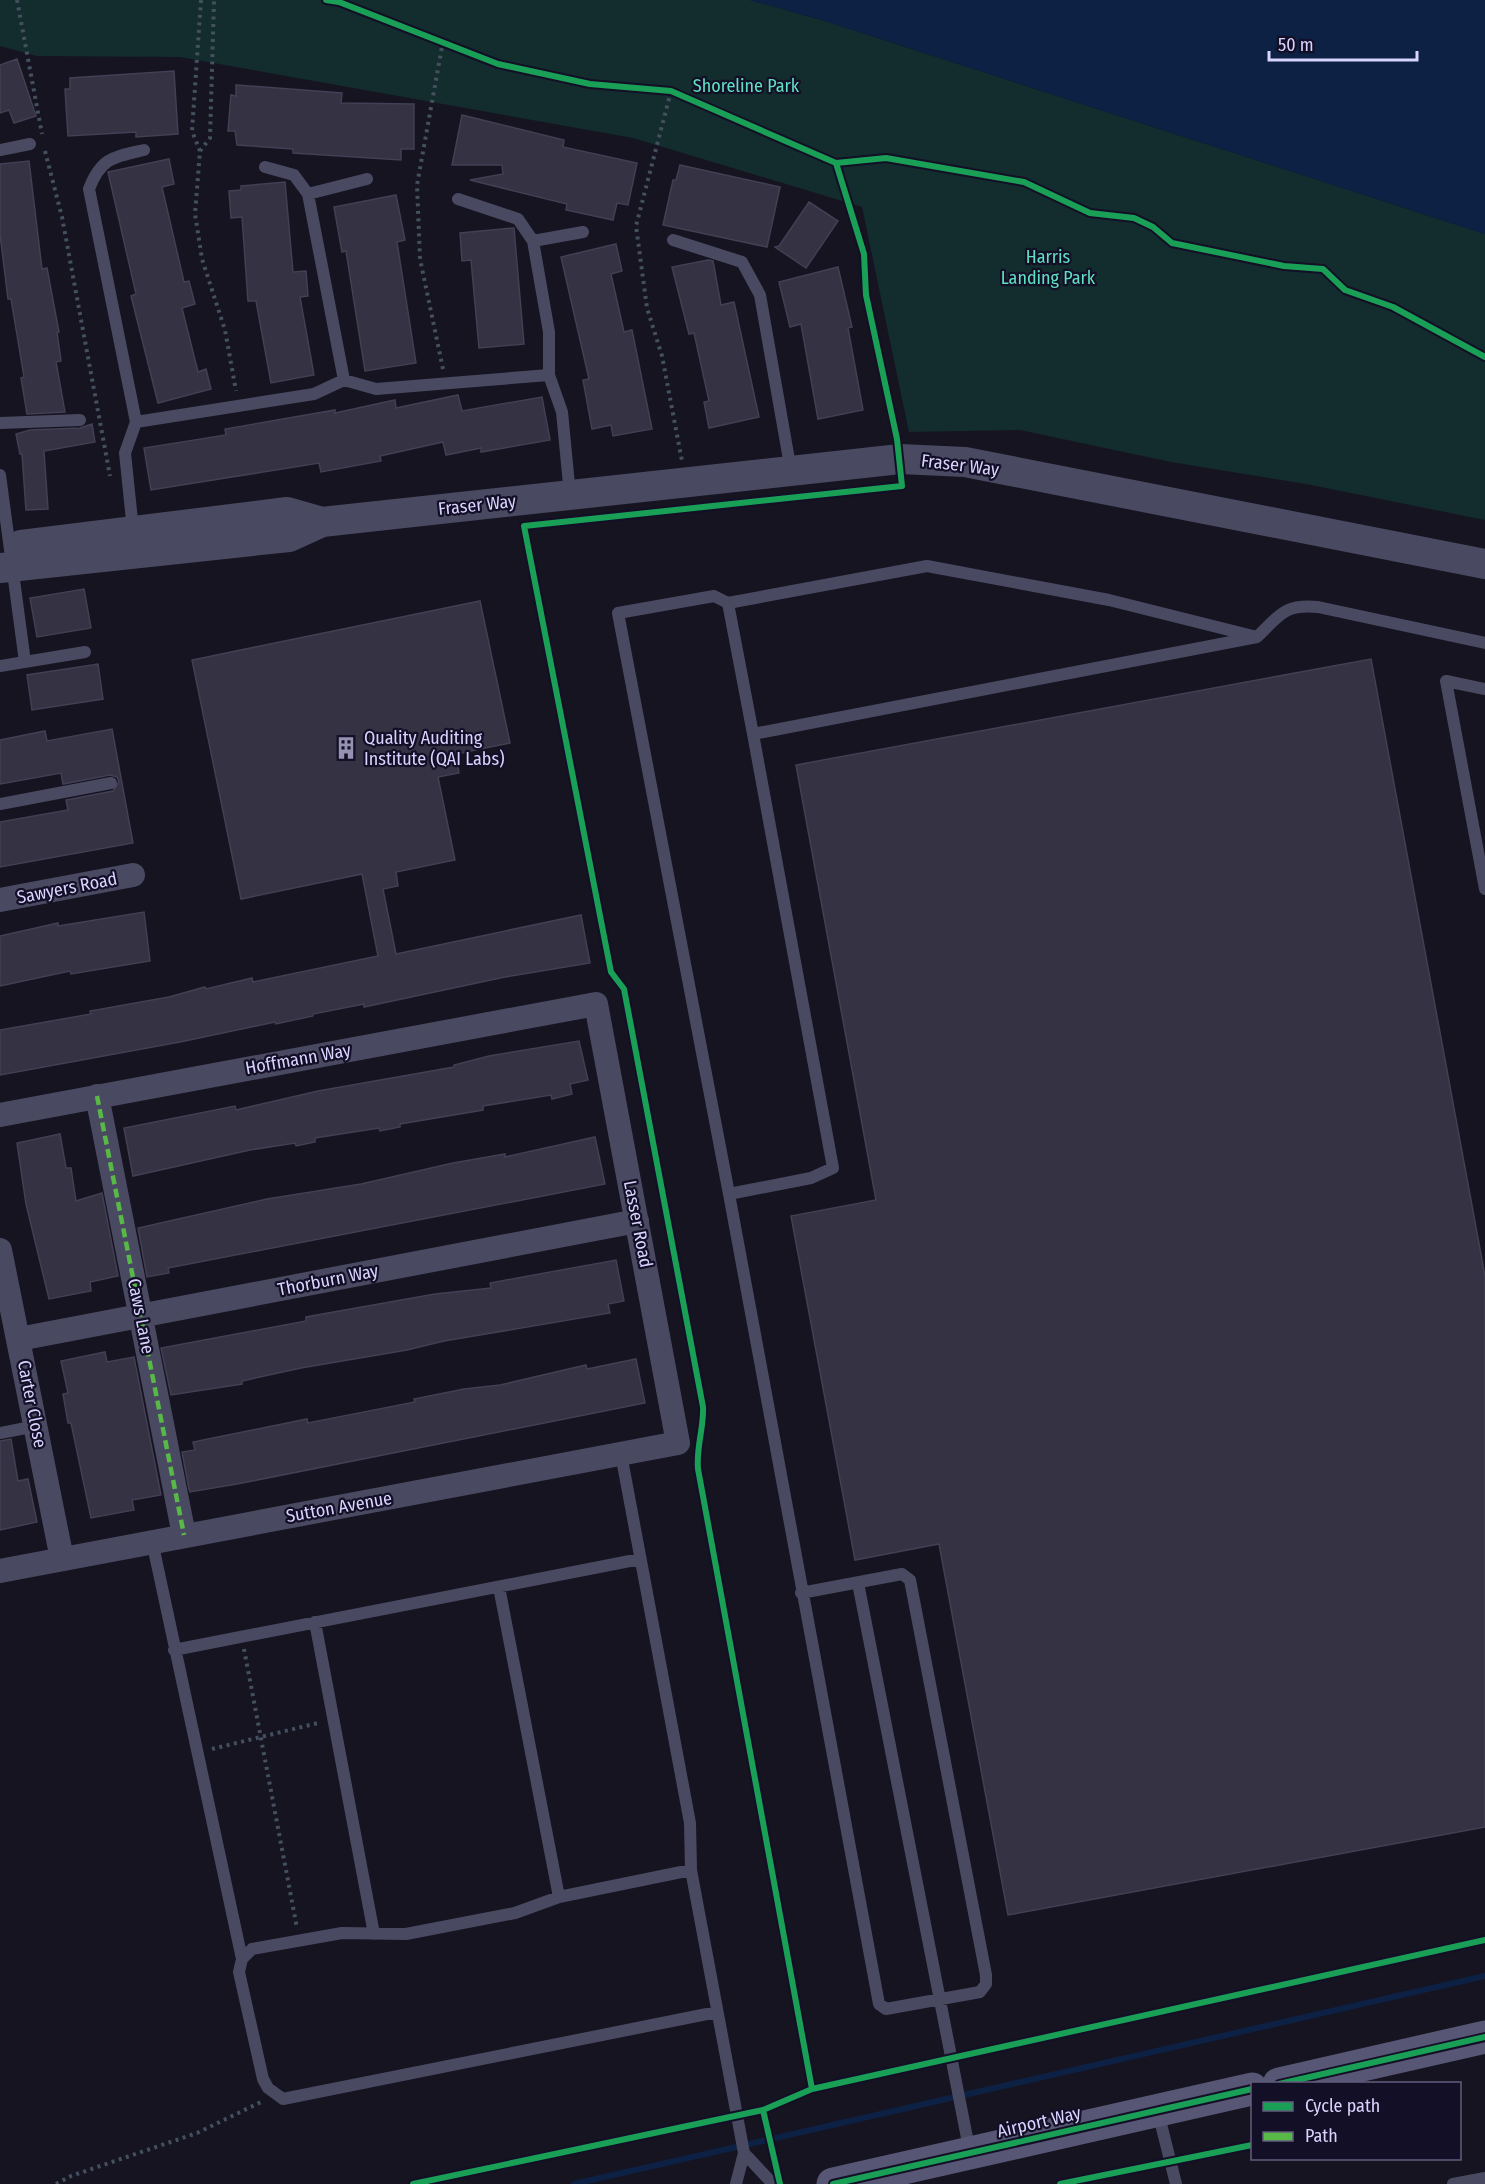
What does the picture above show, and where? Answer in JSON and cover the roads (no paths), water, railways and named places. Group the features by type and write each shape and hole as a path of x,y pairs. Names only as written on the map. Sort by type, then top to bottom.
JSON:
{"main road":[{"path":"1288,2082 1485,2037"},
{"name":"Airport Way","path":"833,2184 1251,2089"}],"street":[{"name":"Fraser Way","path":"5,557 135,542 286,512 322,522 900,459 965,462 1485,564"},
{"name":"Sawyers Road","path":"0,900 133,875"},
{"name":"Hoffmann Way","path":"0,1115 596,1004"},
{"name":"Lasser Road","path":"596,1004 678,1443"},
{"name":"Caws Lane","path":"97,1096 184,1535"},
{"name":"Thorburn Way","path":"19,1339 638,1221"},
{"name":"Carter Close","path":"0,1250 62,1559"},
{"name":"Sutton Avenue","path":"0,1570 678,1443"}],"lane":[{"path":"0,150 30,144"},
{"path":"135,542 125,453 136,422 89,189 96,170 113,157 144,150"},
{"path":"265,167 294,175 308,194 344,380"},
{"path":"308,194 367,179"},
{"path":"458,199 518,219 533,241 549,332 549,375 562,412 570,495"},
{"path":"533,241 583,232"},
{"path":"673,240 742,262 760,295 791,471"},
{"path":"136,422 314,394 344,380 376,389 549,375"},
{"path":"0,423 80,420"},
{"path":"0,475 5,557 25,662"},
{"path":"801,1593 902,1574 910,1580 986,1975 986,1984 980,1992 886,2009 879,2004 801,1593 729,1194 618,613 714,596 728,603 927,566 1109,600 1257,637"},
{"path":"728,603 833,1168 811,1178 729,1194"},
{"path":"753,734 1257,637 1284,611 1298,605 1318,607 1485,643"},
{"path":"0,666 85,652"},
{"path":"1485,689 1446,681 1485,889"},
{"path":"0,804 111,783"},
{"path":"0,1433 36,1426"},
{"path":"621,1454 690,1823 691,1870 744,2153 736,2184"},
{"path":"152,1541 242,1959 239,1972 263,2079 275,2095 290,2100 717,2012"},
{"path":"174,1650 640,1559"},
{"path":"858,1583 970,2153"},
{"path":"499,1587 559,1898"},
{"path":"315,1622 374,1934"},
{"path":"242,1959 252,1949 342,1933 406,1934 515,1913 559,1898 691,1870"},
{"path":"1158,2111 1176,2184"},
{"path":"744,2153 773,2184"},
{"path":"1453,2184 1485,2178"}],"water":[{"path":"750,0 1485,0 1485,234 825,21"}],"waterway":[{"path":"574,2184 1485,1976"}],"place":[{"name":"Quality Auditing Institute (QAI Labs)","path":"346,748"}],"park label":[{"name":"Shoreline Park","path":"746,86"},
{"name":"Harris Landing Park","path":"1048,267"}]}
